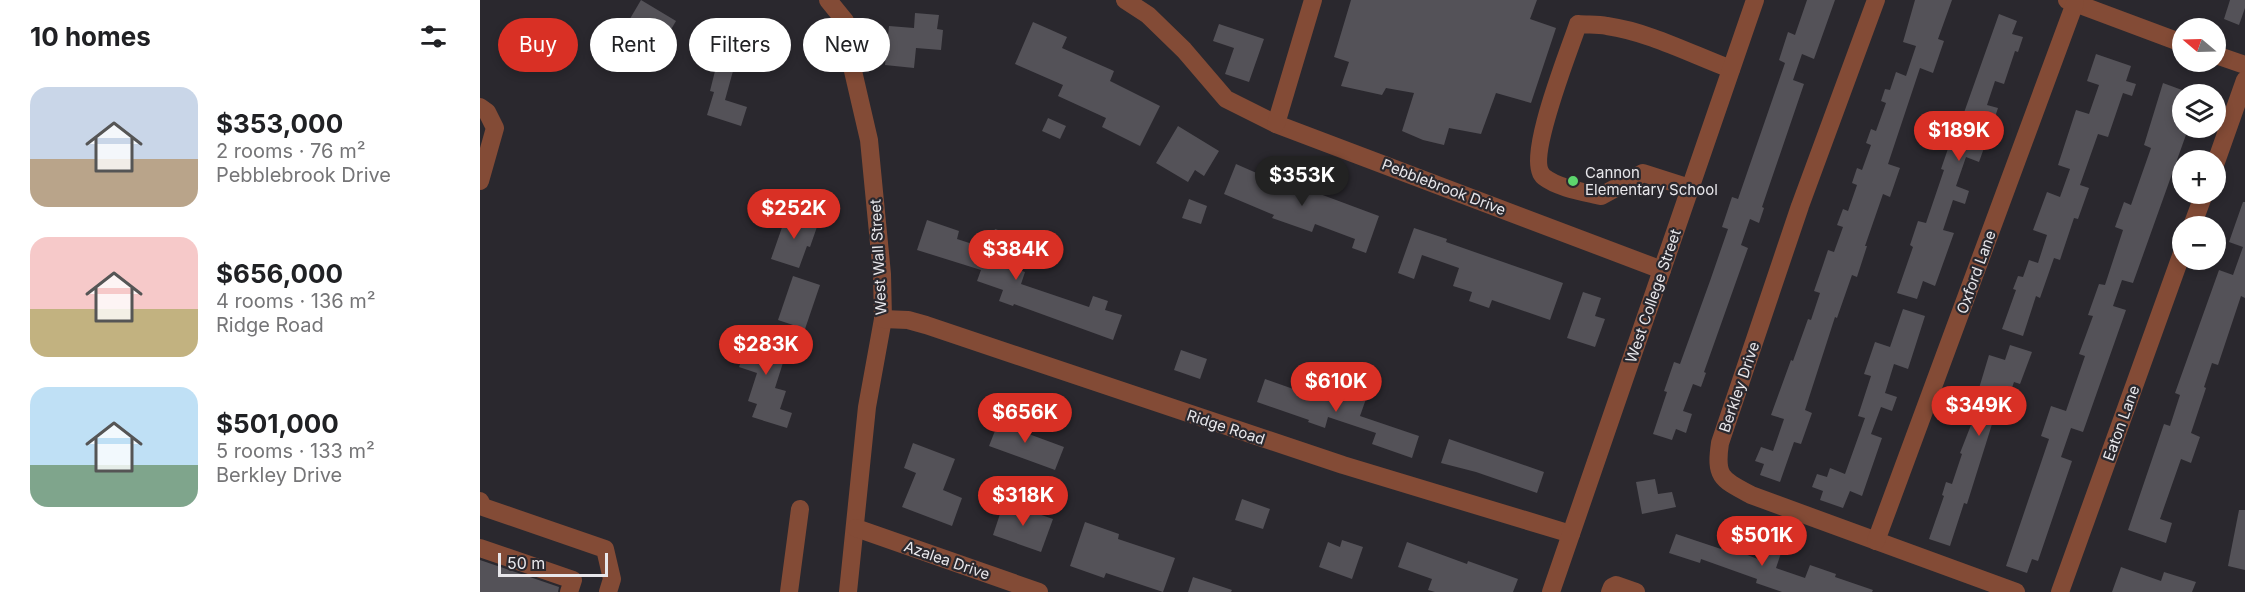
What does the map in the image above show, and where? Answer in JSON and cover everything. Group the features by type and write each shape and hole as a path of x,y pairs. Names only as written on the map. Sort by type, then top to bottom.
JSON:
{"street":[{"name":"West Wall Street","path":"828,0 845,21 853,71 869,140 882,274 883,319 867,407 848,592"},
{"name":"Pebblebrook Drive","path":"1125,0 1148,15 1184,50 1226,99 1276,124 1662,270"},
{"path":"1276,124 1312,0"},
{"name":"West College Street","path":"1551,592 1755,0"},
{"name":"Berkley Drive","path":"1876,0 1800,206 1720,443 1717,465 1720,473 1731,484 1751,495 2016,592"},
{"path":"2071,2 2172,38"},
{"name":"Oxford Lane","path":"1876,541 2071,2"},
{"path":"1690,188 1643,174 1601,196 1571,189 1544,177 1538,168 1541,132 1578,24 1606,25 1672,45 1731,69"},
{"path":"2226,58 2245,65"},
{"path":"2220,150 2245,80"},
{"path":"480,107 486,112 495,128 480,181"},
{"name":"Eaton Lane","path":"2060,592 2176,270"},
{"name":"Ridge Road","path":"883,319 908,320 926,325 1125,394 1343,465 1571,534"},
{"path":"480,501 483,507 605,549 612,579 608,592"},
{"path":"789,592 800,509"},
{"name":"Azalea Drive","path":"856,528 1039,592"},
{"path":"480,548 573,580 568,592"},
{"path":"1610,592 1616,585 1636,592"}],"building":[{"path":"641,0 671,18 630,18"},
{"path":"1351,0 1537,0 1530,19 1556,28 1531,103 1496,93 1481,134 1449,128 1444,145 1423,140 1402,131 1414,93 1386,88 1382,95 1341,86 1349,62 1334,57"},
{"path":"1807,0 1835,0 1814,59 1802,54 1793,80 1804,84 1762,207 1764,208 1759,223 1750,219 1741,245 1748,248 1704,372 1706,373 1701,387 1693,384 1683,411 1692,414 1686,433 1676,429 1672,440 1653,434 1674,362 1680,364 1728,229 1722,227 1732,197 1738,199 1785,63 1779,60 1788,32 1795,35"},
{"path":"1915,0 1952,0 1938,39 1944,41 1933,73 1920,68 1888,164 1900,168 1890,197 1883,194 1857,277 1852,275 1837,318 1835,317 1805,410 1812,413 1801,444 1794,442 1780,482 1760,475 1764,464 1755,461 1761,447 1773,451 1784,419 1771,415 1808,319 1811,320 1820,293 1814,291 1828,250 1834,252 1843,227 1837,225 1843,209 1848,211 1857,185 1852,183 1857,168 1862,170 1871,145 1866,143 1871,129 1876,131 1886,103 1881,101 1885,89 1890,90 1896,72 1906,76 1916,46 1903,42"},
{"path":"2230,0 2245,0 2245,8 2239,25 2224,18"},
{"path":"915,13 939,15 937,29 943,30 941,50 916,48 914,68 890,66 890,26 914,28"},
{"path":"1999,14 2017,21 2012,34 2023,37 2018,52 2015,51 2004,84 1995,81 1987,105 1998,108 1993,123 1981,119 1973,145 1984,148 1979,162 1966,157 1956,186 1969,191 1965,204 1953,200 1943,230 1954,233 1935,286 1923,281 1917,299 1897,293 1913,247 1910,245 1918,221 1926,223 1944,170 1941,169 1952,137 1955,138"},
{"path":"1033,22 1067,37 1062,48 1114,71 1110,81 1160,106 1140,146 1102,127 1106,118 1058,96 1063,85 1015,64"},
{"path":"1219,24 1264,39 1249,82 1225,74 1234,48 1213,41"},
{"path":"2096,54 2131,66 2126,81 2136,84 2132,96 2123,93 2108,137 2098,134 2080,185 2089,188 2078,219 2074,218 2060,260 2054,258 2040,298 2036,296 2023,336 2002,329 2016,290 2013,289 2018,276 2023,277 2029,260 2038,263 2047,235 2033,230 2047,192 2060,197 2070,169 2058,165 2076,110 2089,114 2099,85 2087,81"},
{"path":"715,72 733,72 725,100 747,107 741,126 707,115 714,92 710,91"},
{"path":"2163,83 2172,86 2172,138 2185,138 2181,150 2172,150 2172,174 2133,283 2122,280 2113,306 2126,310 2083,432 2071,428 2061,457 2072,461 2038,561 2032,559 2027,573 2006,566 2049,439 2041,436 2051,406 2066,411 2085,356 2079,354 2093,316 2088,315 2099,284 2105,285 2123,230 2115,227 2124,202 2131,205 2151,148 2144,145"},
{"path":"1048,118 1066,126 1060,139 1042,131"},
{"path":"1178,126 1219,151 1204,176 1195,170 1188,182 1156,163"},
{"path":"1236,164 1284,185 1285,181 1379,216 1366,253 1352,248 1355,239 1315,224 1312,232 1272,218 1274,215 1224,194"},
{"path":"1189,199 1207,206 1201,224 1182,218"},
{"path":"2243,202 2245,202 2245,298 2241,296 2218,365 2212,363 2204,387 2206,388 2191,433 2200,437 2191,463 2181,459 2160,519 2172,523 2166,543 2128,530 2164,424 2170,426 2180,395 2175,393 2219,270 2233,275 2243,247 2229,242"},
{"path":"787,213 818,224 799,268 771,259"},
{"path":"927,220 959,231 957,239 988,249 995,229 1010,234 1000,263 1025,272 1021,284 1089,307 1093,296 1108,301 1105,310 1122,315 1113,340 1014,304 1013,306 999,301 1003,290 977,281 981,270 917,250"},
{"path":"1414,228 1447,239 1446,242 1563,283 1550,320 1492,300 1489,308 1469,301 1472,292 1453,286 1459,268 1422,255 1414,279 1398,273"},
{"path":"793,276 820,285 805,329 778,320"},
{"path":"1583,292 1601,298 1595,316 1605,319 1595,347 1567,338"},
{"path":"1903,309 1925,316 1908,369 1894,364 1885,393 1897,397 1892,411 1881,407 1871,434 1882,438 1862,496 1850,491 1843,508 1820,500 1823,491 1812,487 1817,474 1827,477 1830,468 1845,474 1865,418 1858,416 1871,376 1864,374 1875,342 1890,347"},
{"path":"753,325 778,333 774,345 787,350 775,388 786,391 780,409 792,413 787,428 752,417 757,404 748,401 757,373 739,367"},
{"path":"2010,345 2032,352 2020,384 2014,382 2000,423 1993,421 1967,504 1964,503 1950,546 1929,539 1944,496 1942,495 1946,482 1952,484 1962,454 1960,453 1982,397 1977,395 1989,355 2005,360"},
{"path":"1181,350 1207,359 1200,379 1174,370"},
{"path":"1265,379 1316,397 1321,384 1366,399 1360,416 1419,436 1412,458 1372,444 1376,433 1328,417 1325,428 1257,402"},
{"path":"1002,413 1022,420 1018,430 1064,447 1055,470 989,446"},
{"path":"1449,439 1544,472 1537,493 1476,472 1441,463"},
{"path":"913,443 955,459 943,490 962,498 952,526 902,507 916,473 904,468"},
{"path":"1655,479 1658,494 1672,492 1676,507 1642,514 1636,482"},
{"path":"1242,499 1270,509 1263,529 1235,520"},
{"path":"1004,502 1053,519 1041,552 993,535"},
{"path":"2239,510 2245,510 2245,570 2228,566"},
{"path":"1085,522 1119,534 1118,539 1175,558 1163,592 1106,573 1104,578 1070,566"},
{"path":"1726,533 1741,539 1737,551 1763,561 1768,548 1781,553 1776,568 1805,578 1810,565 1836,574 1835,577 1873,590 1872,592 1782,592 1756,583 1757,579 1701,559 1700,563 1669,553 1676,534 1721,549"},
{"path":"1342,540 1363,547 1352,579 1319,567 1328,542 1340,547"},
{"path":"1407,542 1467,564 1468,561 1518,579 1513,592 1435,592 1428,590 1432,579 1398,567"},
{"path":"480,560 559,587 558,592 480,592"},
{"path":"2121,567 2161,581 2164,572 2196,582 2192,592 2112,592"},
{"path":"1193,577 1232,590 1231,592 1188,592"}],"place":[{"name":"Cannon Elementary School","path":"1573,181"}]}
